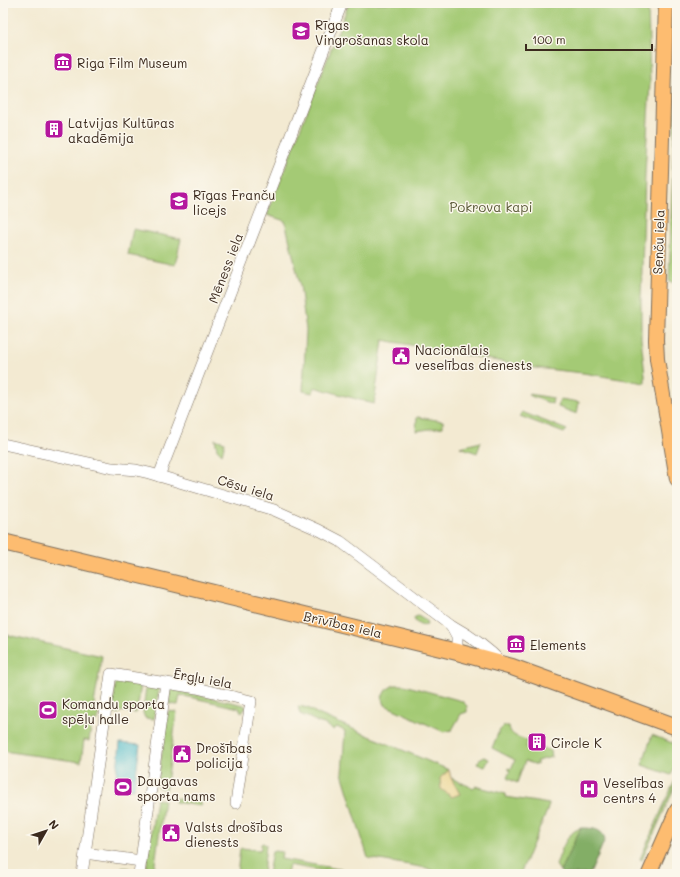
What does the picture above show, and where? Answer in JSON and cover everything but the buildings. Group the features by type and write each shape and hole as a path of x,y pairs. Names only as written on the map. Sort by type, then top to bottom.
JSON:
{"highway":[{"name":"Brīvības iela","path":"3,542 503,664 677,727"}],"main road":[{"name":"Senču iela","path":"666,3 656,340 657,359 677,479"},
{"path":"649,874 677,810"}],"street":[{"name":"Mēness iela","path":"159,476 342,3"},
{"name":"Cēsu iela","path":"3,444 112,468 136,470 274,510 319,530 340,542 451,625 463,631 486,648 503,664"},
{"path":"451,625 457,636 457,652"},
{"path":"82,874 111,674 166,683"},
{"name":"Ērgļu iela","path":"139,874 166,683 197,688 251,701 236,803"},
{"path":"85,853 140,861"}],"green space":[{"name":"Pokrova kapi","path":"349,3 648,3 650,82 645,174 641,300 641,338 645,383 583,373 536,368 383,340 374,404 314,387 313,393 303,391 306,330 300,285 285,221 267,215"},
{"path":"677,52 677,284 669,281"},
{"path":"133,229 181,239 175,265 128,255"},
{"path":"528,395 553,398 552,404"},
{"path":"560,399 579,402 577,414 558,407"},
{"path":"522,412 567,430 564,433 520,416"},
{"path":"417,417 443,421 443,427 416,431"},
{"path":"215,439 225,442 222,454 217,449"},
{"path":"481,442 477,453 460,447"},
{"path":"418,616 426,621 427,625 419,625 416,622 414,619"},
{"name":"Komandu sporta spēļu halle","path":"3,634 102,656 93,710 99,711 98,721 92,721 89,741 84,740 81,762 3,751"},
{"path":"116,681 141,685 136,713 122,711 118,714 112,713"},
{"path":"394,685 404,685 462,701 467,706 467,712 461,714 452,730 444,732 385,705 382,697 386,690"},
{"path":"146,686 159,689 154,719 145,718 143,713"},
{"path":"172,689 244,705 246,707 242,713 239,708 180,695 178,705 169,704 170,691"},
{"path":"298,706 308,708 318,714 449,770 440,778 459,794 451,778 473,788 475,786 506,794 506,797 549,804 520,874 439,874 427,868 368,858 342,773 345,731 337,727 333,730 324,724 300,714"},
{"path":"168,711 177,712 166,790 157,787"},
{"path":"504,726 509,726 513,735 528,741 526,747 538,750 541,748 551,751 552,757 537,761 537,765 525,761 517,783 507,778 510,771 508,768 511,769 515,760 492,748 499,731"},
{"path":"652,735 677,745 677,763 671,775 642,765"},
{"path":"484,757 489,759 485,767 477,764 480,759"},
{"path":"675,780 677,782 642,860 640,859"},
{"path":"175,798 199,801 201,806 175,802"},
{"path":"156,799 164,800 154,871 146,869"},
{"path":"581,828 560,871 556,865 562,849 571,834"},
{"path":"581,828 599,831 604,835 605,839 590,874 562,874 560,871"},
{"path":"263,843 266,845 263,874 237,874 240,849 259,850 261,849 261,844"},
{"path":"272,852 282,852 281,859 356,872 355,874 341,874 289,865 287,874 268,874"},
{"path":"128,868 133,871 133,874 115,874 116,870"}],"sand":[{"path":"449,770 451,778 460,794 452,797 441,789 440,778"}],"water":[{"path":"120,743 140,745 134,789 115,787"}],"tram line":[{"path":"3,7 15,3"}],"place":[{"name":"Rīgas Vingrošanas skola","path":"301,31"},
{"name":"Riga Film Museum","path":"63,62"},
{"name":"Latvijas Kultūras akadēmija","path":"54,129"},
{"name":"Rīgas Franču licejs","path":"179,201"},
{"name":"Nacionālais veselības dienests","path":"401,356"},
{"name":"Elements","path":"516,644"},
{"name":"Komandu sporta spēļu halle","path":"48,710"},
{"name":"Circle K","path":"537,742"},
{"name":"Drošības policija","path":"182,754"},
{"name":"Daugavas sporta nams","path":"123,787"},
{"name":"Veselības centrs 4","path":"589,789"},
{"name":"Valsts drošības dienests","path":"171,833"}]}
